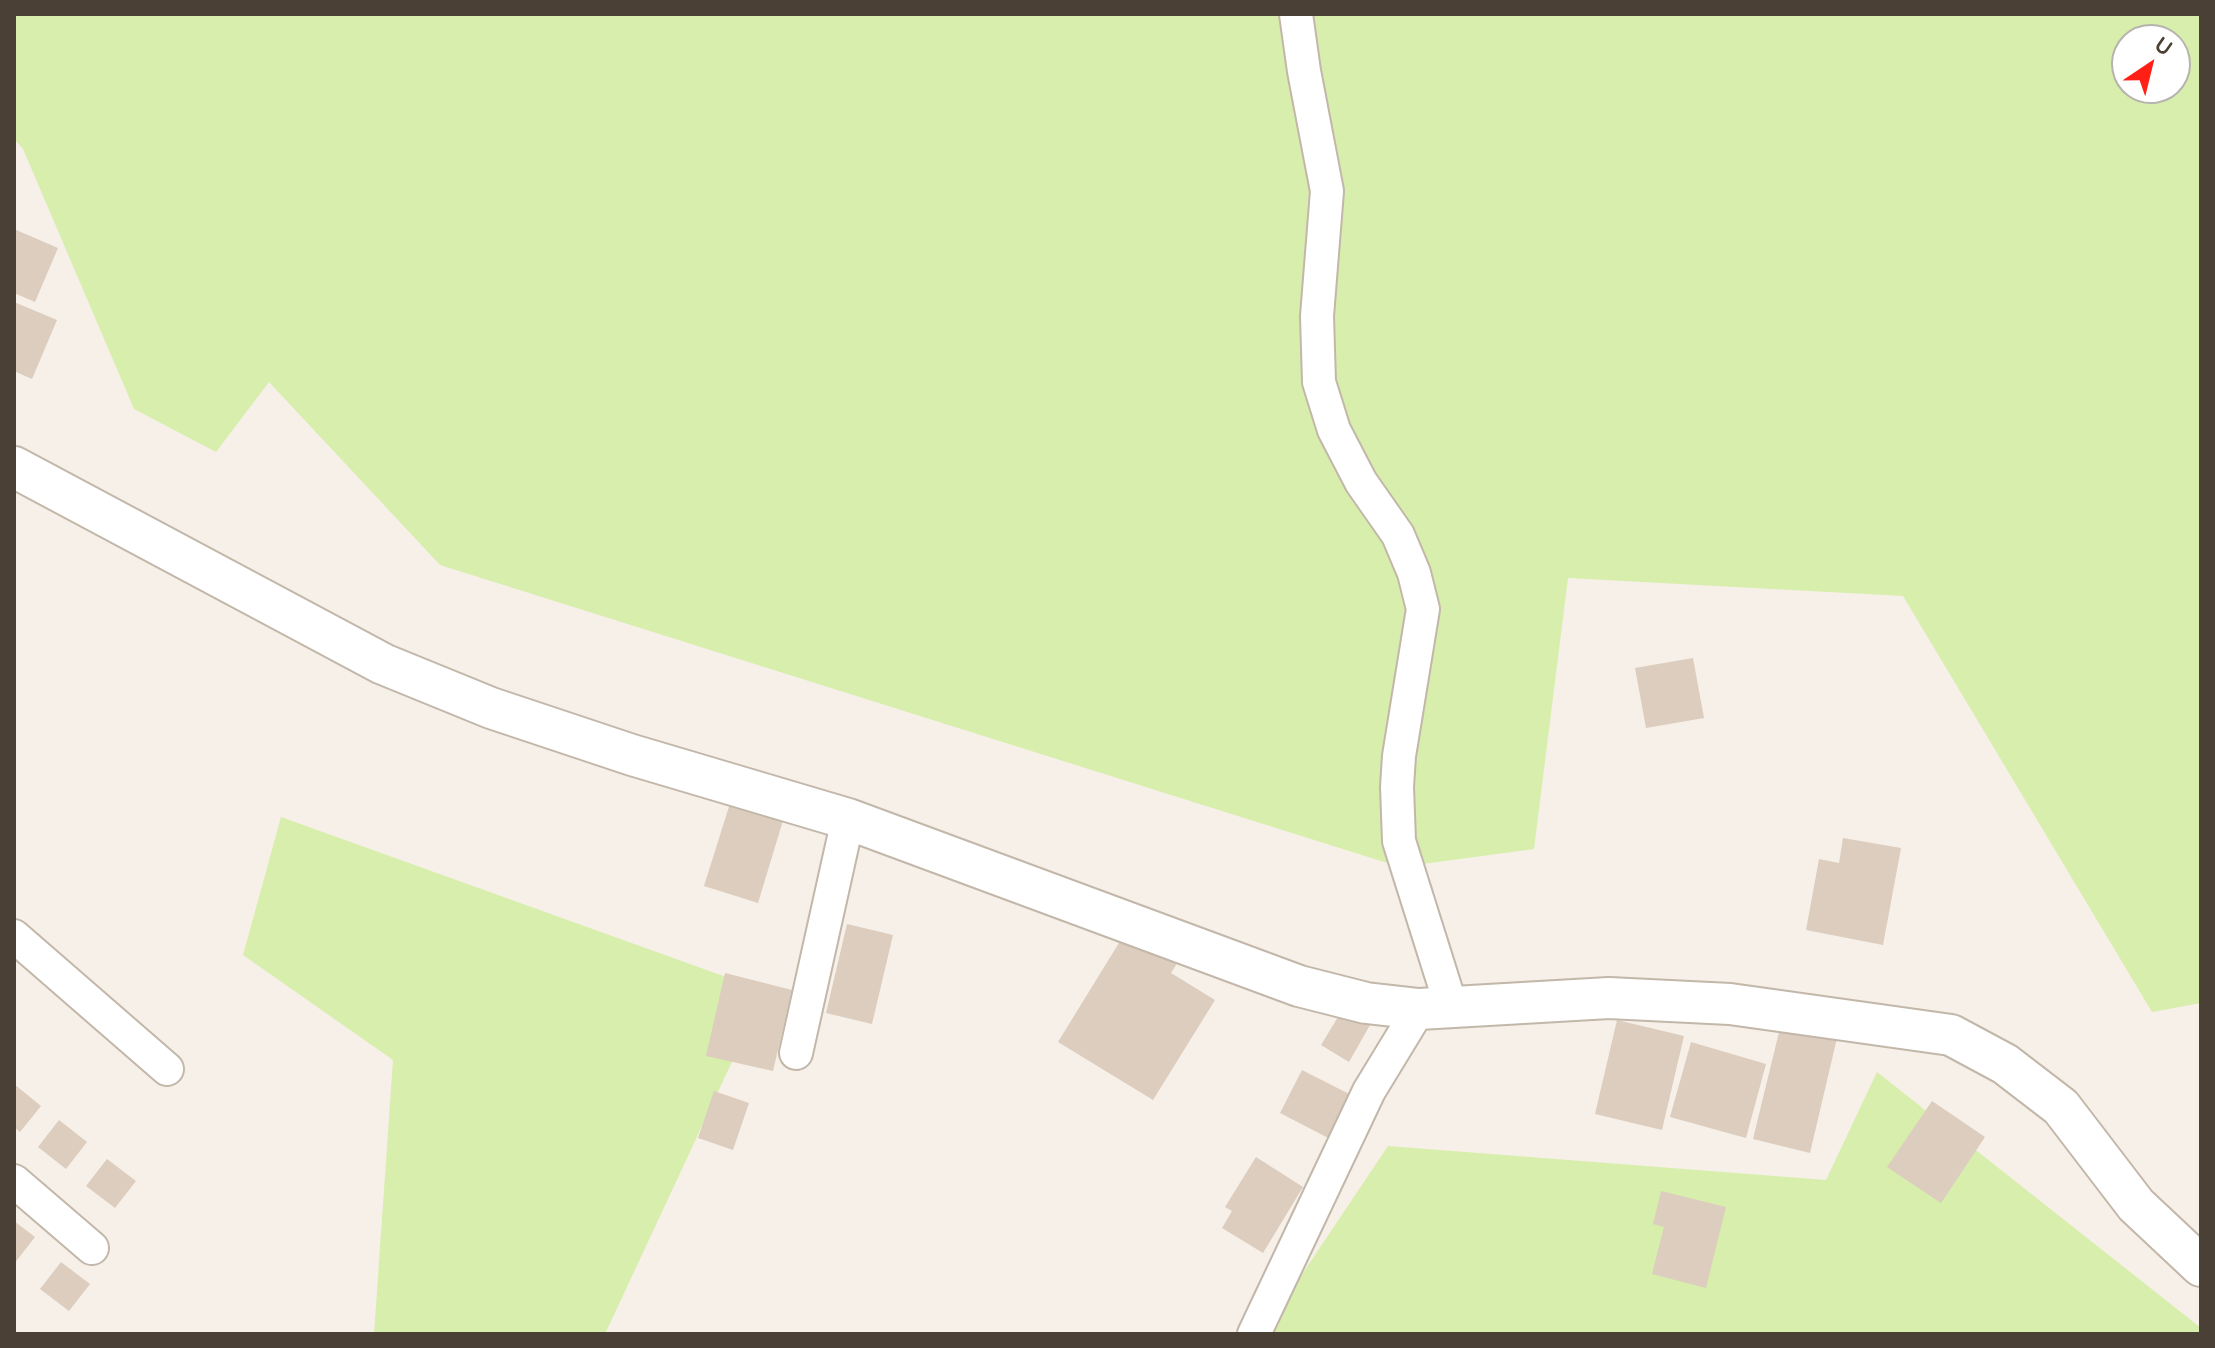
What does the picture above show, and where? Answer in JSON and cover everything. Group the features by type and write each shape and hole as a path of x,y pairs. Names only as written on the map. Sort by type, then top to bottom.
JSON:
{"street":[{"path":"1296,14 1327,191 1317,316 1319,382 1334,430 1361,482 1398,535 1414,573 1423,609 1399,756 1399,841 1435,1008"},
{"path":"14,467 383,664 491,708 604,746 848,819 1299,986 1366,1003 1435,1008 1609,998 1730,1004 1951,1035 2005,1064 2061,1107 2136,1205 2201,1266"},
{"path":"796,1053 848,819"},
{"path":"14,936 167,1069"},
{"path":"1254,1334 1369,1091 1435,1008"},
{"path":"14,1181 92,1248"}],"green space":[{"path":"14,14 2201,14 2201,1003 2152,1012 1903,596 1568,578 1534,849 1400,867 440,565 269,382 216,452 134,409 23,149 14,139"},
{"path":"281,817 765,991 605,1334 374,1334 393,1060 243,955"},
{"path":"1877,1072 2201,1328 2201,1334 1262,1334 1388,1146 1826,1180"}],"building":[{"path":"14,229 58,248 35,302 14,293"},
{"path":"14,302 57,320 32,379 14,371"},
{"path":"1693,658 1704,718 1646,728 1635,668"},
{"path":"732,797 785,814 758,903 704,886"},
{"path":"1843,838 1901,848 1883,945 1806,930 1819,859 1839,863"},
{"path":"847,924 893,935 872,1024 826,1013"},
{"path":"1130,925 1181,957 1171,973 1215,1000 1153,1100 1058,1042"},
{"path":"725,973 792,990 773,1071 706,1056"},
{"path":"1347,1002 1374,1018 1349,1062 1321,1045"},
{"path":"1617,1020 1684,1036 1662,1130 1595,1114"},
{"path":"1781,1024 1837,1038 1810,1153 1753,1139"},
{"path":"1691,1042 1766,1064 1746,1138 1670,1117"},
{"path":"1302,1070 1359,1099 1336,1142 1280,1113"},
{"path":"14,1084 41,1106 20,1132 14,1127"},
{"path":"714,1091 749,1103 733,1150 698,1138"},
{"path":"1932,1101 1985,1137 1941,1203 1887,1167"},
{"path":"59,1120 87,1142 66,1169 38,1147"},
{"path":"1256,1157 1303,1187 1263,1253 1222,1228 1232,1211 1225,1207"},
{"path":"107,1159 136,1181 115,1208 86,1186"},
{"path":"1661,1191 1726,1207 1706,1288 1652,1274 1664,1227 1653,1224"},
{"path":"14,1221 35,1237 14,1264"},
{"path":"61,1262 90,1284 69,1311 40,1289"}]}
